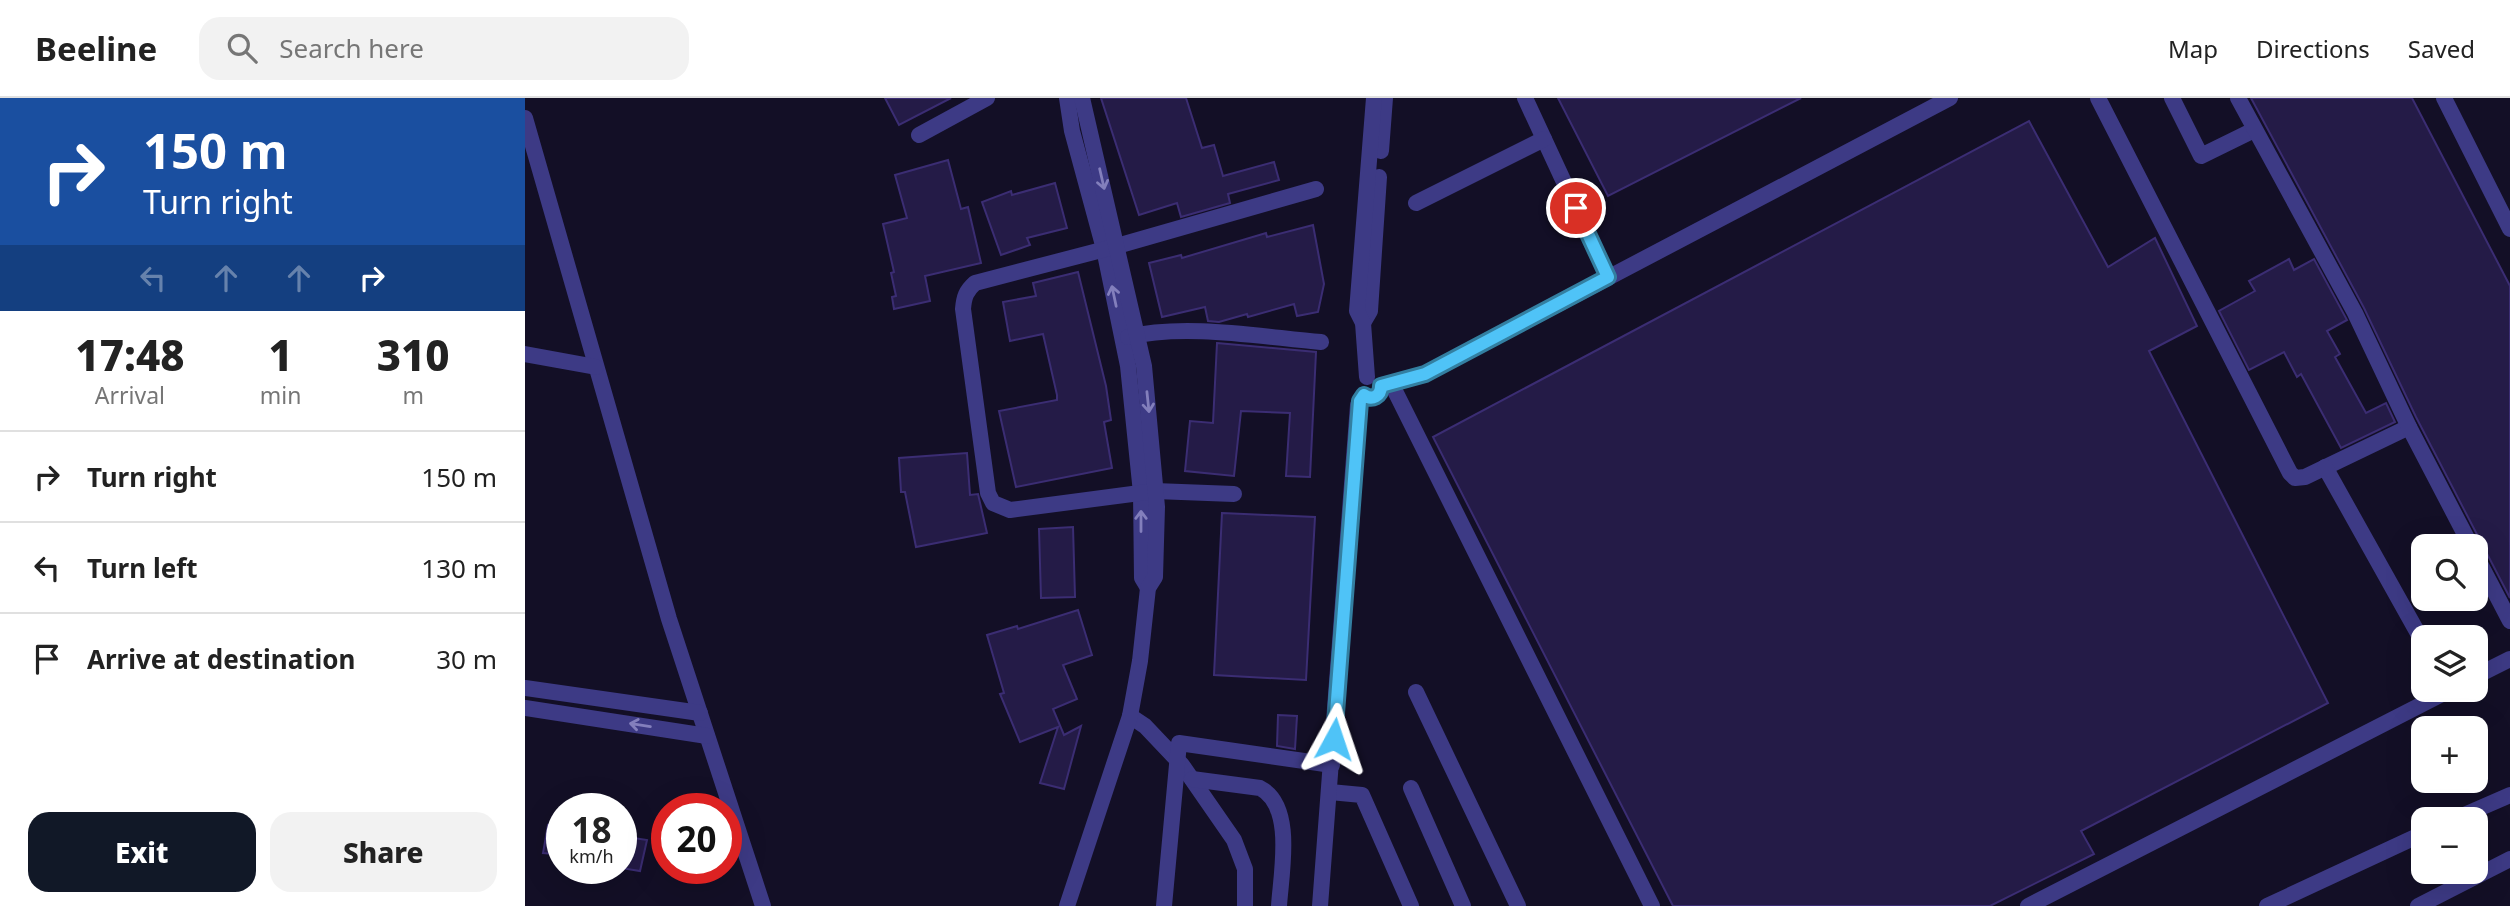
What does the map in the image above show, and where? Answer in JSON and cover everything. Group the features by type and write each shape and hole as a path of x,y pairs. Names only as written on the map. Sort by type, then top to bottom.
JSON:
{"street":[{"path":"919,135 987,98"},
{"path":"1067,98 1072,131 1110,248"},
{"path":"1067,906 1130,716 1140,661 1148,588 1155,577 1148,492 1145,378 1130,336 1110,248 1082,98"},
{"path":"1374,98 1357,312 1363,323 1367,377 1361,386 1364,395 1370,398 1376,396 1386,385 1425,374 1950,98"},
{"path":"1363,323 1370,311 1385,98"},
{"path":"1525,98 1608,277"},
{"path":"2098,98 2290,473 2295,478 2305,477 2409,427"},
{"path":"2172,98 2201,156 2254,130"},
{"path":"2238,98 2355,313 2409,427 2465,534"},
{"path":"2444,98 2510,229"},
{"path":"525,118 669,619 763,906"},
{"path":"1416,203 1544,139"},
{"path":"1234,494 1148,492 1010,510 993,503 988,493 963,309 964,296 975,282 1110,248 1316,189"},
{"path":"1130,336 1171,331 1321,342"},
{"path":"525,354 596,367"},
{"path":"1367,377 1386,385 1652,906"},
{"path":"1321,906 1358,405 1364,395"},
{"path":"2325,467 2413,625"},
{"path":"2488,579 2510,621"},
{"path":"2488,670 2510,659"},
{"path":"525,688 700,713"},
{"path":"1416,692 1518,906"},
{"path":"2028,906 2426,702"},
{"path":"525,708 707,736"},
{"path":"1130,716 1145,726 1177,760 1240,852 1245,869 1245,906"},
{"path":"1164,906 1179,743 1332,765"},
{"path":"1192,779 1260,788 1268,792 1274,800 1284,835 1279,906"},
{"path":"1411,788 1464,906"},
{"path":"1329,792 1362,795 1411,906"},
{"path":"2482,807 2510,795"},
{"path":"2267,906 2411,839"},
{"path":"2418,906 2510,859"}],"building":[{"path":"885,98 951,98 899,125"},
{"path":"1101,98 1186,98 1202,148 1214,145 1223,176 1274,162 1279,180 1228,194 1230,203 1181,217 1177,203 1139,215"},
{"path":"1558,98 1801,98 1608,196"},
{"path":"2251,98 2412,98 2510,286 2510,598 2488,556 2488,534 2477,534 2416,417 2364,308"},
{"path":"2029,121 2108,267 2155,238 2197,326 2149,351 2328,703 2081,831 2094,854 1990,906 1673,906 1433,437"},
{"path":"948,160 961,209 968,207 981,263 925,276 930,301 894,309 892,297 896,296 891,273 894,272 883,224 907,218 895,175"},
{"path":"1055,183 1067,228 1027,238 1030,245 1001,255 982,202 1011,191 1012,195"},
{"path":"1313,225 1324,284 1318,312 1297,316 1294,304 1219,322 1208,321 1205,307 1162,317 1149,263 1181,255 1182,258 1266,233 1267,237"},
{"path":"2289,259 2294,270 2314,259 2347,320 2327,331 2340,354 2335,357 2366,413 2386,403 2395,422 2341,448 2301,374 2297,377 2284,352 2249,370 2219,311 2255,291 2249,281"},
{"path":"1078,272 1106,386 1111,420 1104,422 1112,468 1016,487 999,411 1057,400 1057,395 1043,334 1010,341 1003,302 1036,296 1033,283"},
{"path":"1217,343 1316,352 1310,477 1286,476 1290,413 1241,411 1234,476 1185,471 1190,421 1213,423"},
{"path":"967,453 970,495 978,494 987,533 916,547 905,492 901,492 899,458"},
{"path":"1222,513 1315,517 1306,680 1214,675"},
{"path":"1073,527 1075,597 1041,598 1039,529"},
{"path":"1078,610 1092,655 1063,665 1077,699 1053,709 1064,735 1081,726 1064,789 1040,783 1058,727 1020,742 1000,694 1004,693 987,635 1017,626 1018,629"},
{"path":"1278,715 1297,716 1295,749 1277,746"},
{"path":"637,838 647,840 640,871 637,871"}],"route":[{"path":"1334,739 1358,405 1364,395 1370,398 1376,396 1381,391 1381,386 1425,374 1608,277 1576,208"}]}
